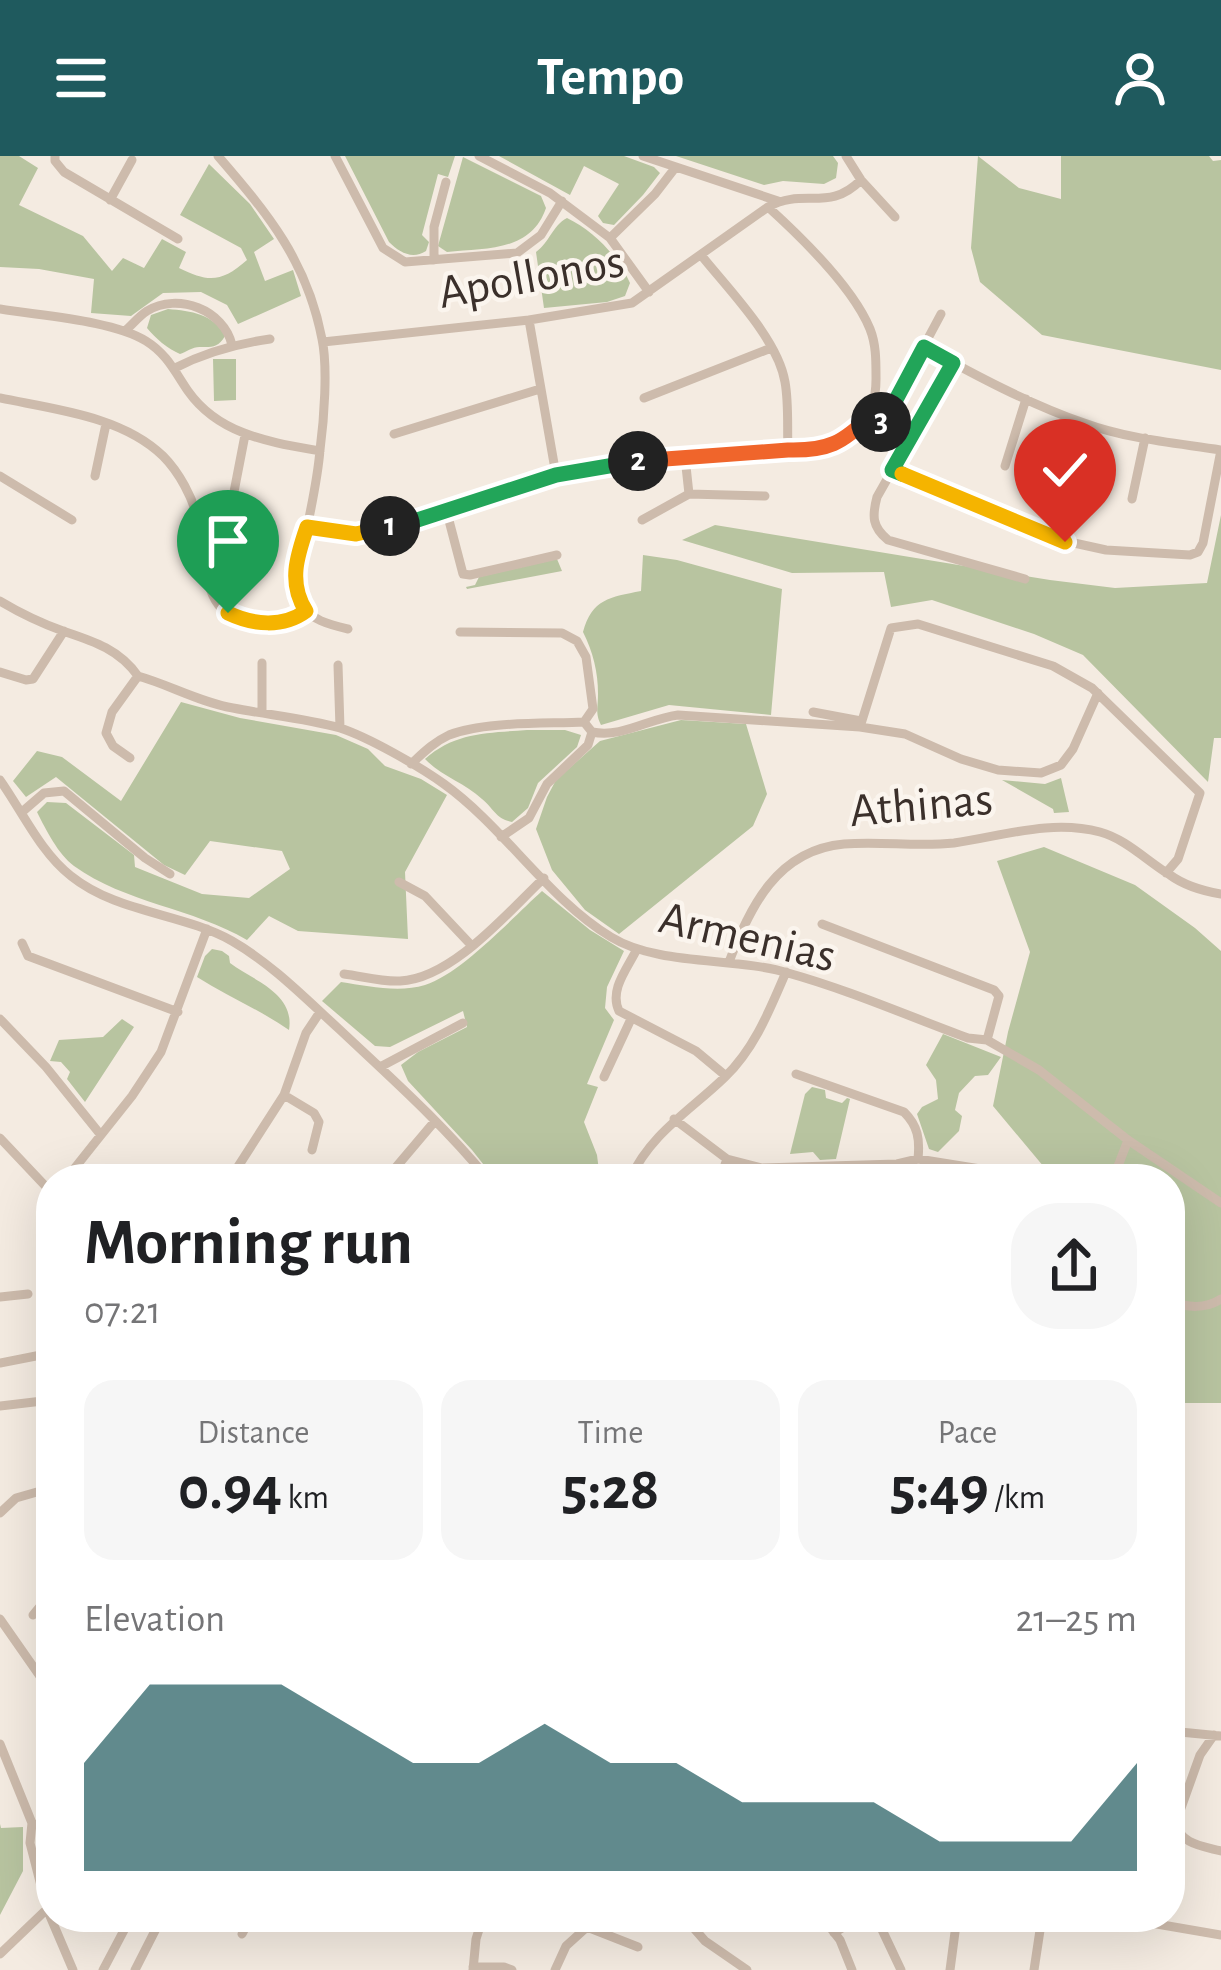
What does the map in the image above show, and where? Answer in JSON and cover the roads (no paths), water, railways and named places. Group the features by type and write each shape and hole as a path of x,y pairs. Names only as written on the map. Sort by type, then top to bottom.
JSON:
{"street":[{"path":"55,156 64,172 178,239"},
{"path":"218,156 271,219 300,269 323,342 320,451 295,585 306,611 327,624 348,629"},
{"path":"335,156 383,248 405,262 517,253 542,235 562,201"},
{"path":"479,156 562,201 610,238 649,292"},
{"path":"307,527 356,534 408,523 556,475 619,463 809,451 848,438 870,416 877,390 876,353 869,328 805,240 773,204 748,189 644,156"},
{"path":"846,156 895,217"},
{"path":"110,200 132,160"},
{"path":"610,238 675,168"},
{"path":"773,204 792,198 836,198 861,180"},
{"path":"434,260 434,227 446,182"},
{"name":"Apollonos","path":"323,342 529,320 632,303 773,204"},
{"path":"701,255 756,324 785,379 788,450"},
{"path":"125,331 148,310 172,304 190,306 222,322 232,345"},
{"path":"0,309 142,338 160,350 210,417 245,435 320,451"},
{"path":"871,445 941,314"},
{"path":"529,320 556,475"},
{"path":"175,368 232,345 270,339"},
{"path":"892,470 1065,542 1106,550 1190,555 1203,544 1221,450 1086,424 924,347"},
{"path":"644,398 771,348"},
{"path":"953,363 872,515 878,531 888,539 1025,579"},
{"path":"394,434 540,389"},
{"path":"0,398 89,416 139,438 164,457 184,487 198,519 203,572 214,597 228,613 246,622 267,623 294,620 306,611"},
{"path":"1005,466 1026,399"},
{"path":"870,416 883,424"},
{"path":"95,476 106,424"},
{"path":"211,502 232,497 245,435"},
{"path":"1132,499 1145,438"},
{"path":"686,457 689,494"},
{"path":"0,476 71,520"},
{"path":"642,520 689,494 766,496"},
{"path":"446,509 463,574 557,555"},
{"name":"Armenias","path":"0,601 89,638 118,653 138,676 183,694 340,728 411,764 443,783 612,938 637,949 786,972 968,1038 988,1040 1039,1070 1164,1164"},
{"path":"860,724 891,628 918,624 1052,666 1098,693 1200,793 1178,859 1166,873"},
{"path":"0,672 26,680 36,676 64,631"},
{"path":"460,632 562,633 578,641 586,657 592,709 584,722"},
{"path":"262,664 262,711"},
{"path":"338,665 340,728"},
{"path":"130,758 113,746 106,733 112,712 138,676"},
{"path":"813,712 904,734 998,770 1042,773 1061,765 1073,748 1098,693"},
{"path":"584,722 592,732 608,735 678,715 860,724"},
{"path":"411,764 451,734 477,728 584,722"},
{"path":"501,837 529,818 547,784 588,746 592,732"},
{"path":"0,780 68,875 139,909 207,929 262,960 380,1066 475,1164"},
{"path":"22,812 44,793 64,791 170,874"},
{"name":"Athinas","path":"729,962 745,920 767,885 813,852 839,844 950,843 1061,826 1104,832 1187,885 1221,894"},
{"path":"344,974 401,982 435,972 472,946 544,878"},
{"path":"399,882 425,896 472,946"},
{"path":"822,925 994,990 999,996 988,1040"},
{"path":"77,1164 161,1052 207,929"},
{"path":"22,943 28,956 178,1012"},
{"path":"637,949 615,989 619,1011 696,1051 726,1076"},
{"path":"639,1164 674,1119 746,1053 786,972"},
{"path":"240,1164 284,1095 306,1033 320,1012"},
{"path":"0,1018 100,1134"},
{"path":"604,1077 631,1019"},
{"path":"380,1066 463,1022"},
{"path":"796,1074 904,1112 914,1122 920,1140 918,1159"},
{"path":"284,1095 318,1119 312,1150"},
{"path":"674,1119 728,1160 745,1164"},
{"path":"398,1164 435,1120"},
{"path":"0,1138 36,1176"},
{"path":"1119,1164 1129,1140"},
{"path":"897,1164 918,1159 949,1164"},
{"path":"727,1164 728,1160"},
{"name":"Armenias","path":"1185,1178 1221,1203"},
{"path":"0,1297 28,1294"},
{"path":"1185,1304 1210,1306 1221,1299"},
{"path":"0,1363 36,1356"},
{"path":"0,1406 36,1402"},
{"path":"0,1513 16,1498 36,1492"},
{"path":"33,1615 36,1611"},
{"path":"0,1618 36,1670"},
{"path":"1185,1733 1217,1736"},
{"path":"1185,1797 1200,1756 1217,1736"},
{"path":"0,1744 32,1823 30,1843 36,1866"},
{"path":"32,1823 36,1824"},
{"path":"1185,1840 1221,1851"},
{"path":"0,1954 36,1920"},
{"path":"1185,1928 1221,1934"},
{"path":"57,1932 74,1970"},
{"path":"103,1970 123,1932"},
{"path":"135,1970 154,1932"},
{"path":"478,1932 473,1968 512,1970"},
{"path":"554,1970 566,1946 581,1932"},
{"path":"600,1932 638,1946"},
{"path":"697,1932 747,1970"},
{"path":"884,1932 901,1970"},
{"path":"950,1970 955,1932"},
{"path":"1034,1970 1040,1932"},
{"path":"834,1933 852,1970"}]}
